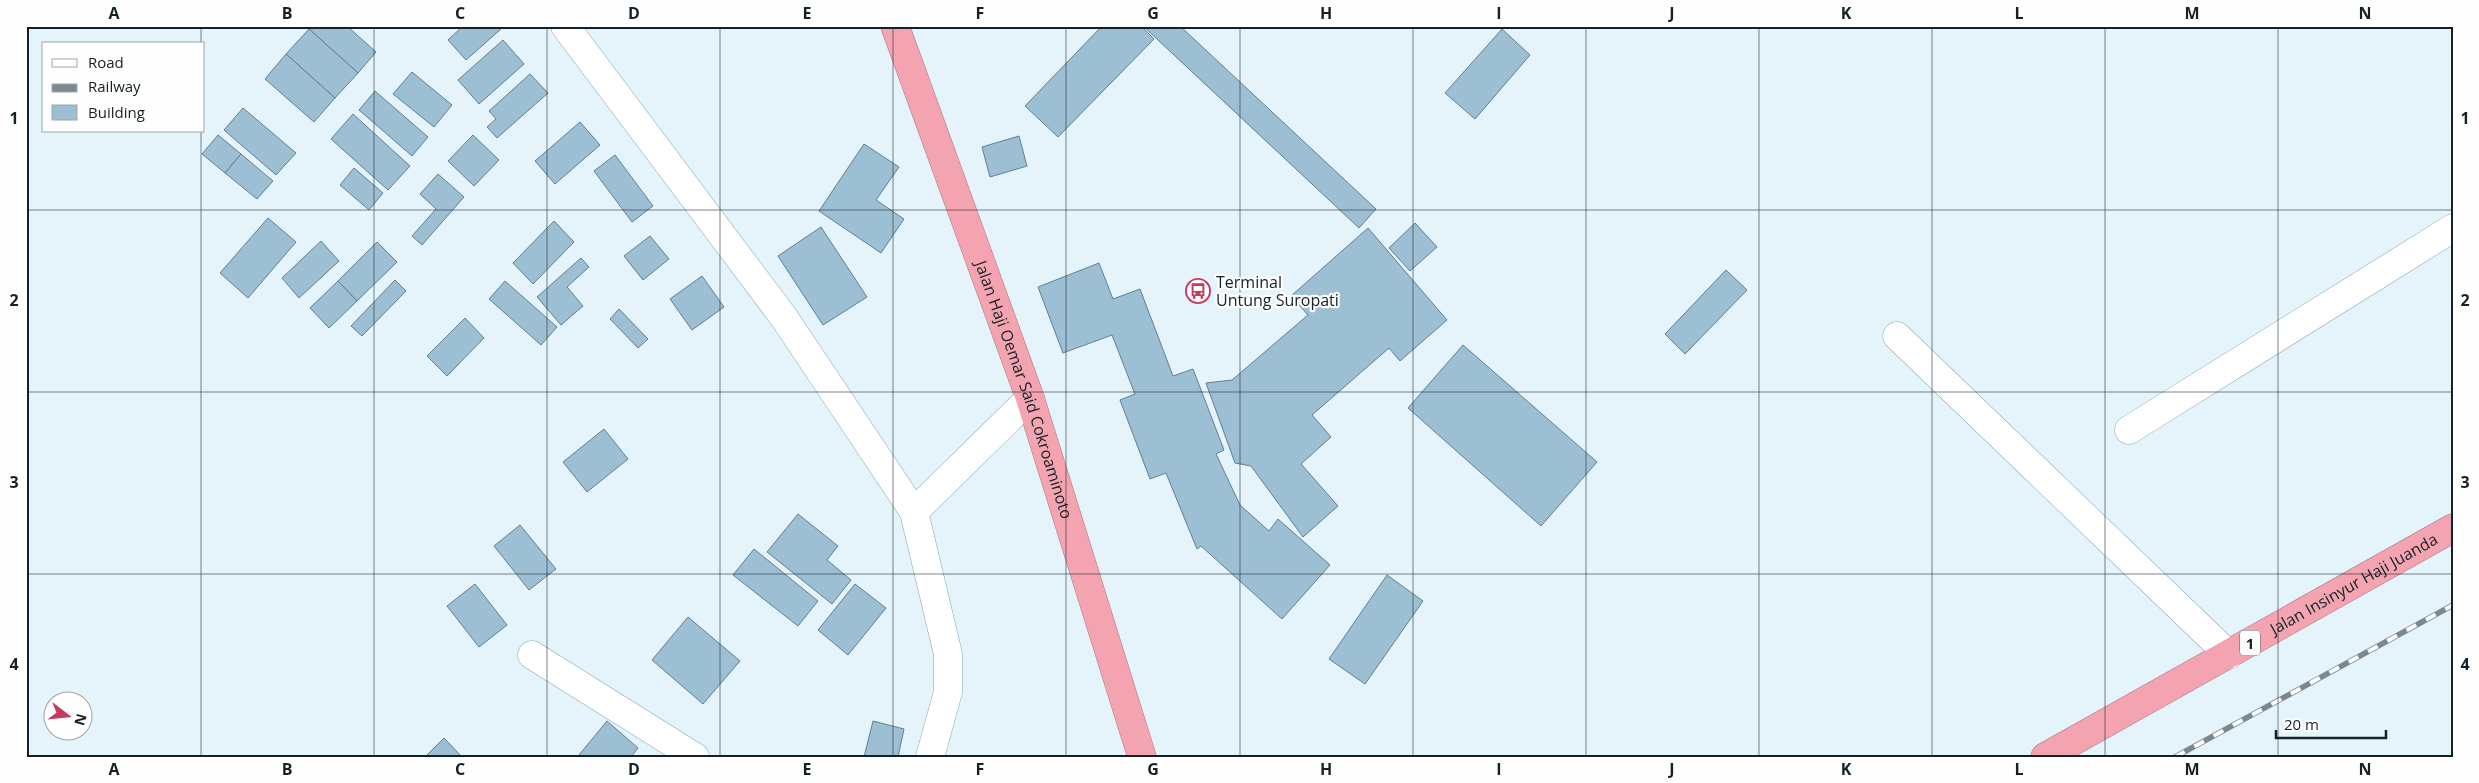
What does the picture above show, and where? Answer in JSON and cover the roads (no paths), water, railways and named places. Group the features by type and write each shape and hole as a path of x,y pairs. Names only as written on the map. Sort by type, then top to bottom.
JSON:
{"highway":[{"name":"Jalan Haji Oemar Said Cokroaminoto","path":"895,26 1030,398 1142,757"},
{"name":"Jalan Insinyur Haji Juanda","path":"2045,757 2453,528"}],"street":[{"path":"565,26 785,319 914,512 948,654 948,692 930,757"},
{"path":"2129,430 2453,228"},
{"path":"1897,336 2229,655"},
{"path":"914,512 1030,398"},
{"path":"532,655 694,757"}],"railway":[{"path":"2175,757 2453,605"}],"place":[{"name":"Terminal Untung Suropati","path":"1198,291"}]}
